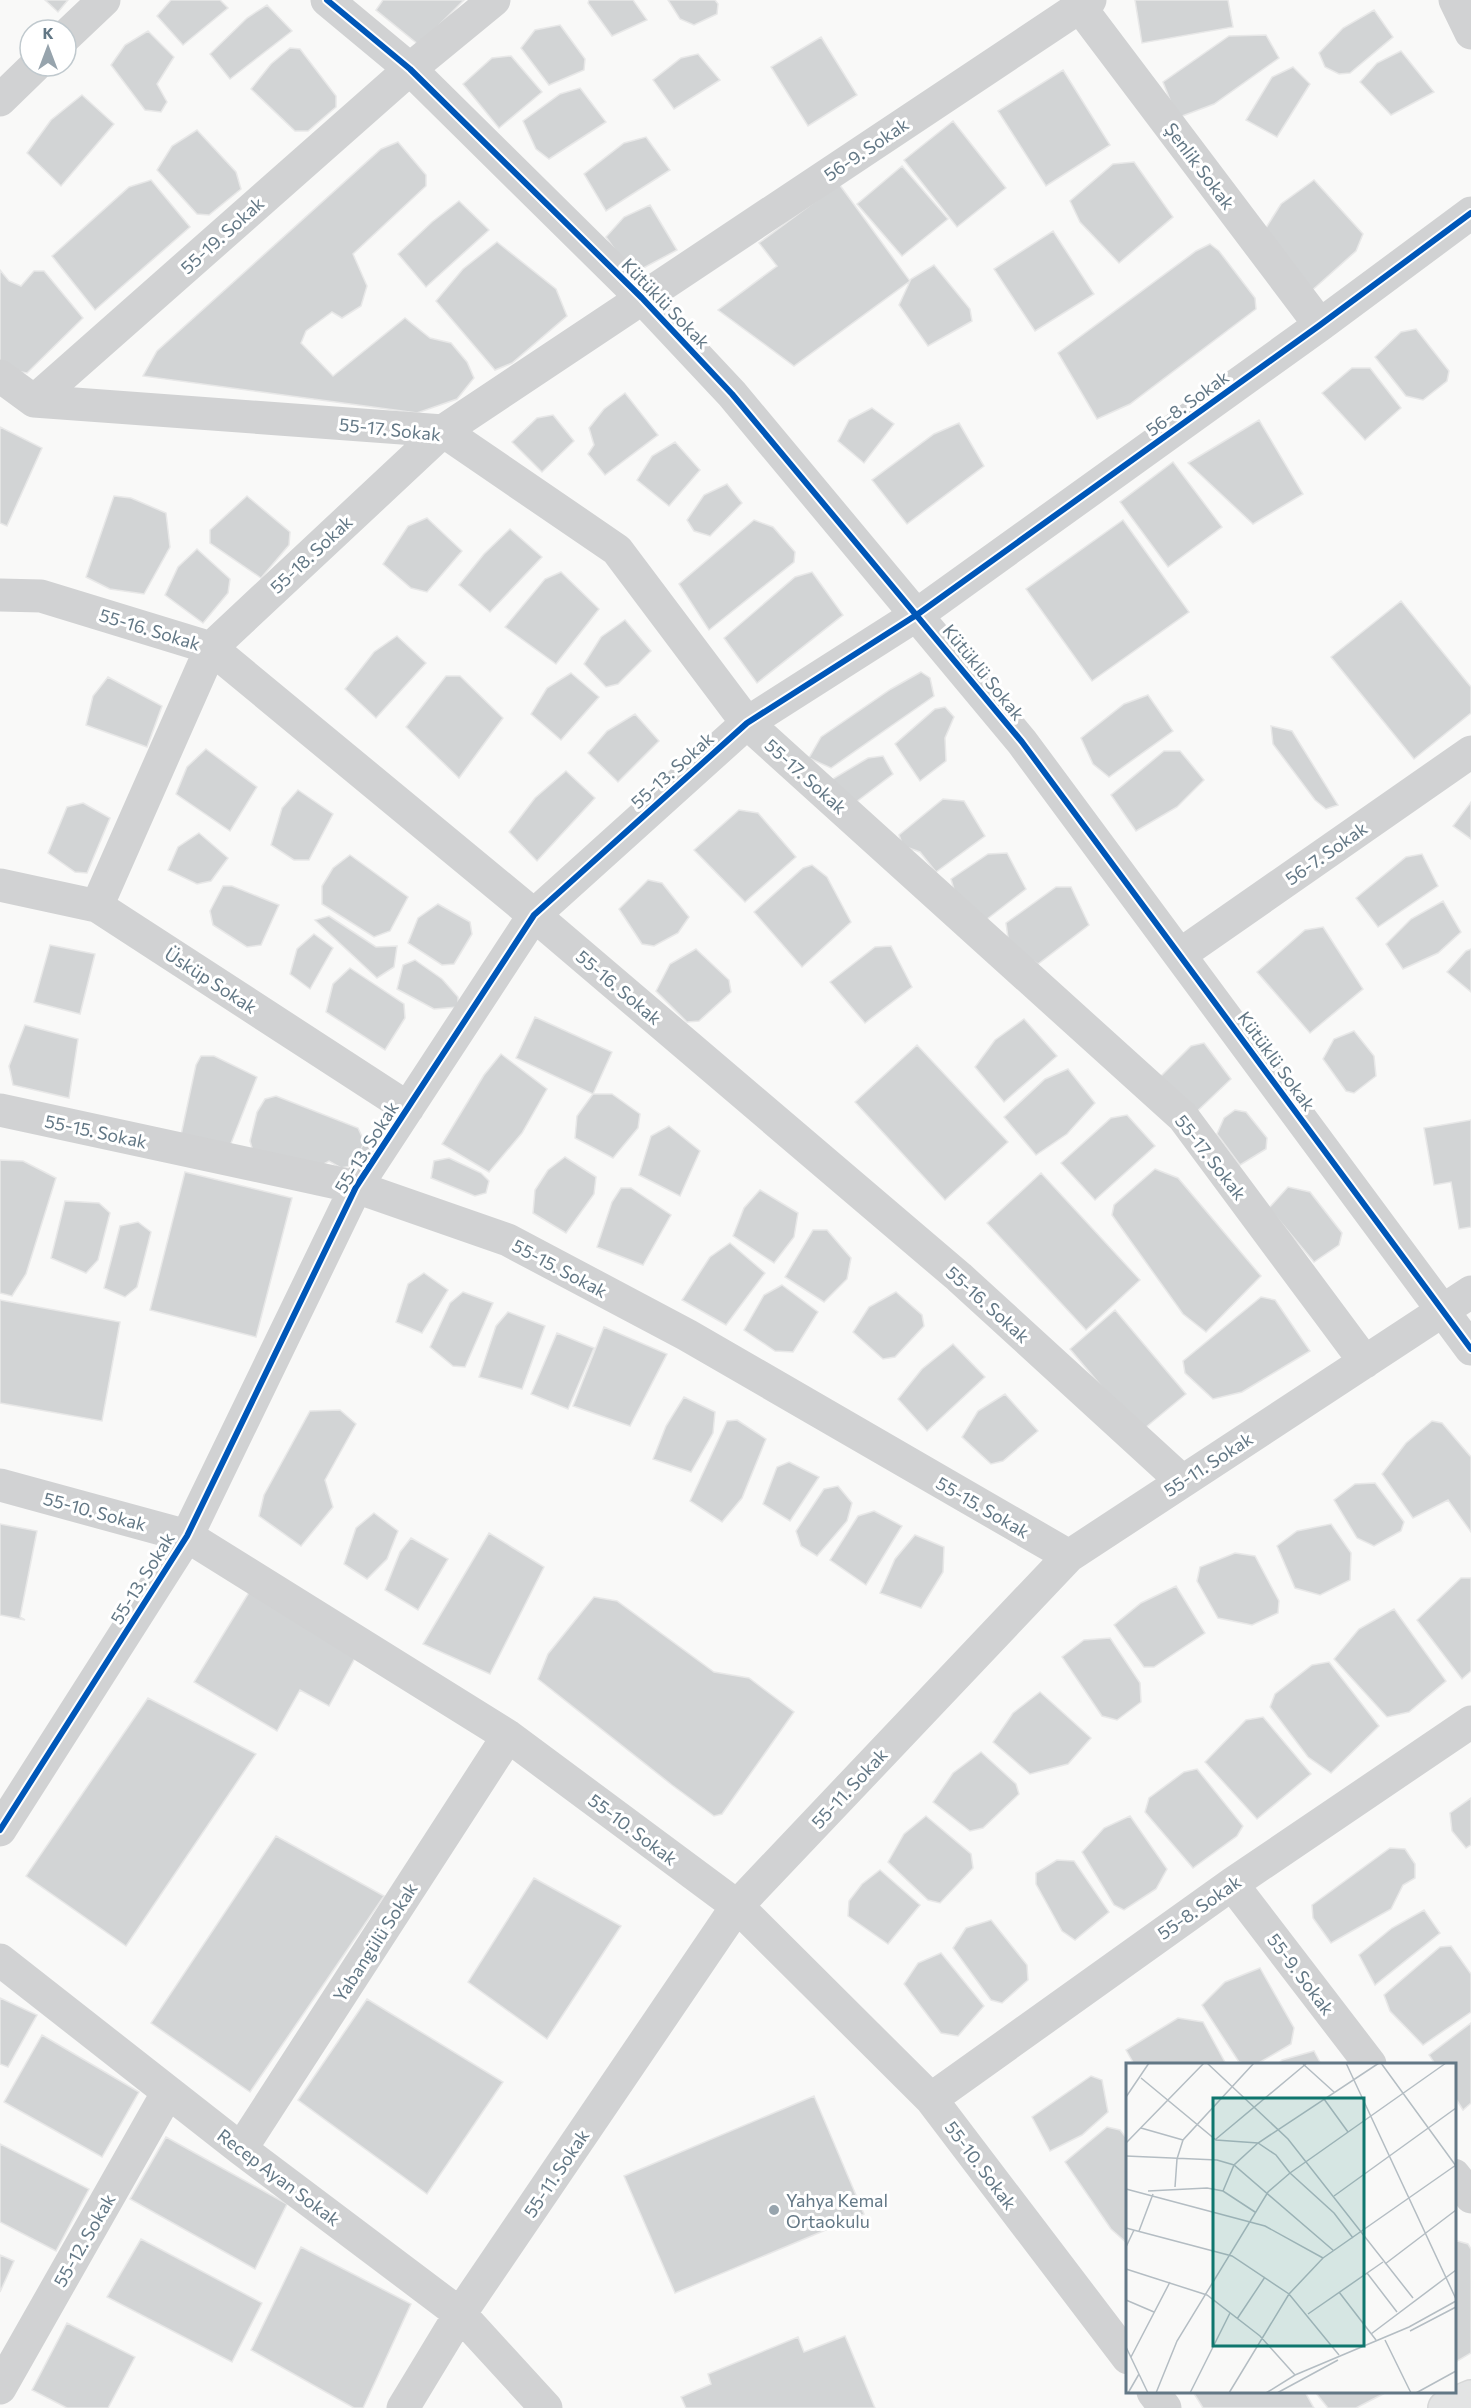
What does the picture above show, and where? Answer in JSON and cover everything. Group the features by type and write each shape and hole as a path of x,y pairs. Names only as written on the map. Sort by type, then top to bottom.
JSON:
{"main road":[{"path":"1445,2408 1471,2397"}],"street":[{"path":"78,25 104,0"},
{"name":"Kütüklü Sokak","path":"327,0 410,69 642,298 732,394 918,614 1022,742 1471,1349"},
{"name":"55-19. Sokak","path":"34,401 410,69 494,0"},
{"path":"1455,0 1471,33"},
{"name":"56-9. Sokak","path":"642,298 1085,3"},
{"name":"Şenlik Sokak","path":"1085,3 1320,325"},
{"path":"0,100 23,78"},
{"name":"56-8. Sokak","path":"918,614 1320,325 1471,213"},
{"name":"55-18. Sokak","path":"97,906 211,648 443,431 642,298"},
{"path":"0,376 34,401"},
{"name":"55-17. Sokak","path":"34,401 443,431 617,550 747,723 1183,1117 1365,1362"},
{"name":"55-16. Sokak","path":"0,595 40,596 211,648 534,915 959,1277 1182,1481"},
{"name":"55-13. Sokak","path":"0,1830 187,1536 356,1187 534,915 747,723 918,614"},
{"name":"56-7. Sokak","path":"1181,954 1471,752"},
{"name":"Üsküp Sokak","path":"0,885 97,906 408,1108"},
{"name":"55-15. Sokak","path":"0,1110 356,1187 508,1240 687,1335 1069,1556"},
{"name":"55-11. Sokak","path":"403,2408 460,2314 737,1906 1069,1556 1471,1293"},
{"name":"55-10. Sokak","path":"0,1485 187,1536 508,1736 737,1906 931,2099 1126,2355"},
{"name":"55-8. Sokak","path":"931,2099 1232,1884 1471,1722"},
{"name":"Yabangülü Sokak","path":"241,2149 508,1736"},
{"name":"55-9. Sokak","path":"1232,1884 1369,2063"},
{"name":"Recep Ayan Sokak","path":"0,1960 241,2149 460,2314 546,2408"},
{"name":"55-12. Sokak","path":"0,2388 168,2092"},
{"path":"1456,2176 1471,2197"},
{"path":"1155,2393 1166,2408"}],"building":[{"path":"45,0 68,0 58,12"},
{"path":"171,0 220,0 228,8 183,45 157,16"},
{"path":"383,0 464,0 419,45 376,10"},
{"path":"589,0 633,0 647,20 612,36 588,3"},
{"path":"668,0 715,0 718,4 717,14 694,25 680,19"},
{"path":"1135,0 1228,0 1233,27 1142,43"},
{"path":"267,5 292,31 230,79 210,54 247,18"},
{"path":"1374,10 1393,37 1350,73 1339,74 1325,67 1319,53 1343,28"},
{"path":"560,25 585,59 584,70 549,85 521,48 535,30"},
{"path":"148,31 174,57 157,84 167,102 161,112 145,110 111,65 125,45"},
{"path":"1266,35 1279,58 1214,104 1177,118 1163,82 1229,36"},
{"path":"821,37 857,95 808,126 771,67"},
{"path":"290,48 300,49 336,96 336,107 308,131 295,131 251,89 271,64"},
{"path":"1401,51 1434,92 1391,115 1360,82 1377,63"},
{"path":"698,54 720,80 674,109 653,80 681,58"},
{"path":"511,56 542,92 499,128 463,84 492,58"},
{"path":"1293,67 1310,84 1277,137 1246,120 1272,77"},
{"path":"1063,70 1110,145 1046,186 998,111"},
{"path":"580,88 606,122 549,159 536,149 523,121 560,94"},
{"path":"82,95 114,124 61,186 27,153 51,120"},
{"path":"953,121 1006,188 957,227 904,160"},
{"path":"197,130 236,172 241,189 209,215 197,214 157,170 172,146"},
{"path":"646,137 670,170 606,211 584,174 624,143"},
{"path":"398,142 426,175 426,186 353,254 367,286 361,306 342,318 332,312 306,331 301,343 333,376 405,318 430,338 451,343 467,362 474,378 457,399 417,413 143,376 157,351 381,149"},
{"path":"1134,162 1173,217 1119,263 1080,222 1070,201 1113,164"},
{"path":"902,166 948,219 902,256 857,204"},
{"path":"151,180 190,227 95,310 52,256 129,187"},
{"path":"1314,180 1363,234 1356,251 1309,293 1259,239 1281,204"},
{"path":"839,184 910,281 794,366 718,310 777,266 759,243"},
{"path":"459,201 489,230 426,287 398,254 432,222"},
{"path":"650,205 677,250 632,274 606,237 624,217"},
{"path":"1053,231 1094,294 1035,331 994,269"},
{"path":"497,242 556,289 567,316 512,363 495,370 436,301 463,269"},
{"path":"1210,244 1219,251 1255,298 1256,309 1130,404 1097,419 1058,353 1196,251"},
{"path":"934,265 970,309 972,321 928,346 899,305 911,279"},
{"path":"0,270 9,281 21,286 34,271 44,271 83,318 27,373 0,368"},
{"path":"1416,329 1449,371 1447,381 1423,400 1406,396 1375,357 1401,332"},
{"path":"1352,368 1370,368 1401,408 1365,440 1322,393"},
{"path":"625,393 658,435 605,475 588,454 594,445 589,428 604,409"},
{"path":"872,408 894,424 864,463 838,441 849,420"},
{"path":"553,415 574,441 542,472 512,442 537,418"},
{"path":"1259,420 1303,494 1253,524 1188,463"},
{"path":"959,423 984,466 907,524 872,480 934,434"},
{"path":"0,427 42,448 7,526 0,523"},
{"path":"675,442 700,470 669,506 637,480 652,456"},
{"path":"1173,462 1222,527 1168,567 1120,502"},
{"path":"727,484 742,503 710,536 694,531 687,520 704,495"},
{"path":"114,496 131,498 166,513 170,547 144,594 110,589 86,577"},
{"path":"247,496 290,532 289,545 261,578 210,543 210,530"},
{"path":"427,518 462,551 427,592 411,588 383,564 408,526"},
{"path":"754,520 773,527 795,552 794,562 709,630 679,584"},
{"path":"1123,520 1189,612 1092,681 1026,589"},
{"path":"510,529 542,557 490,612 459,585 484,554"},
{"path":"197,549 230,579 228,593 203,623 165,595 178,567"},
{"path":"561,572 599,609 556,664 505,627 545,579"},
{"path":"812,572 843,615 757,683 724,638 795,577"},
{"path":"1401,601 1471,687 1471,713 1414,759 1331,657"},
{"path":"625,620 651,651 618,684 606,687 584,664 601,637"},
{"path":"397,636 426,663 376,718 345,689 374,652"},
{"path":"921,672 930,678 934,696 831,768 809,758 821,737 891,689"},
{"path":"571,673 599,697 561,740 531,714 547,688"},
{"path":"446,676 460,676 503,718 459,778 406,727"},
{"path":"108,677 162,706 147,747 86,725 93,696"},
{"path":"1148,695 1173,731 1109,777 1093,764 1081,738 1124,704"},
{"path":"945,707 954,717 945,738 946,761 920,781 895,744 935,709"},
{"path":"635,714 659,741 618,782 588,753 607,731"},
{"path":"1271,726 1292,731 1338,805 1326,809 1315,800 1273,744"},
{"path":"206,749 257,787 230,831 176,794 187,767"},
{"path":"1164,751 1180,751 1204,780 1177,807 1136,831 1111,795"},
{"path":"883,756 893,774 856,802 831,780 868,758"},
{"path":"566,771 595,798 537,861 509,832 535,798"},
{"path":"298,790 333,814 309,860 294,860 271,845 282,808"},
{"path":"943,799 964,801 985,836 936,872 920,852 903,846 899,835"},
{"path":"1471,802 1471,839 1453,826"},
{"path":"83,803 110,818 87,873 75,872 48,853 67,807"},
{"path":"739,810 758,813 796,857 745,902 694,850"},
{"path":"199,833 228,858 211,881 197,884 168,870 178,847"},
{"path":"1007,853 1026,889 978,926 957,900 951,879 988,854"},
{"path":"1422,854 1438,886 1378,927 1356,898 1406,857"},
{"path":"350,855 408,897 390,931 374,937 322,904 322,886 333,868"},
{"path":"812,865 827,877 851,922 802,967 754,912 803,868"},
{"path":"648,880 662,883 689,917 678,933 654,946 642,944 619,909"},
{"path":"223,886 232,886 279,905 261,945 247,947 213,925 210,911"},
{"path":"1056,887 1071,887 1089,925 1038,964 1009,945 1006,923"},
{"path":"1443,901 1461,932 1438,953 1403,969 1386,944 1411,919"},
{"path":"438,904 470,922 472,934 454,964 442,965 408,943 418,918"},
{"path":"329,916 376,947 397,946 394,967 377,978 315,920"},
{"path":"1323,927 1363,989 1310,1033 1257,972 1305,930"},
{"path":"314,934 333,948 310,989 290,974 297,949"},
{"path":"50,945 95,954 80,1014 34,1002"},
{"path":"891,946 912,987 865,1023 830,982 875,947"},
{"path":"696,949 729,980 731,992 699,1021 687,1022 656,991 670,964"},
{"path":"1471,949 1471,992 1447,972 1466,951"},
{"path":"415,960 442,979 458,997 458,1007 434,1009 397,989 403,965"},
{"path":"350,968 404,1004 405,1018 385,1050 326,1012 333,984"},
{"path":"535,1017 612,1052 593,1094 516,1058"},
{"path":"1024,1019 1057,1056 1004,1102 975,1067 995,1040"},
{"path":"25,1025 78,1039 69,1098 13,1085 9,1066"},
{"path":"1354,1031 1374,1056 1376,1076 1354,1093 1346,1091 1323,1059 1334,1039"},
{"path":"1204,1043 1231,1079 1191,1117 1155,1082 1191,1046"},
{"path":"917,1045 1008,1142 945,1200 855,1102"},
{"path":"501,1054 547,1089 522,1133 489,1172 442,1144 484,1075"},
{"path":"201,1056 214,1056 257,1077 228,1151 181,1135 196,1065"},
{"path":"1068,1069 1095,1103 1067,1134 1036,1155 1004,1117 1045,1079"},
{"path":"593,1094 612,1094 640,1114 638,1128 613,1158 575,1138 577,1116"},
{"path":"276,1096 358,1128 364,1141 356,1165 341,1168 329,1161 311,1171 254,1155 250,1141 257,1112 265,1099"},
{"path":"1235,1110 1246,1112 1267,1138 1266,1149 1240,1165 1217,1134 1224,1118"},
{"path":"1127,1115 1155,1146 1095,1200 1061,1163 1111,1118"},
{"path":"1471,1120 1471,1227 1459,1229 1451,1182 1434,1185 1424,1128"},
{"path":"669,1126 700,1151 680,1196 639,1175 651,1136"},
{"path":"565,1157 596,1177 594,1194 566,1233 533,1213 535,1190 548,1170"},
{"path":"449,1158 481,1173 489,1181 486,1193 475,1196 431,1178 434,1161"},
{"path":"0,1160 23,1161 56,1178 26,1274 12,1296 0,1293"},
{"path":"1155,1169 1178,1178 1261,1276 1206,1332 1183,1314 1112,1215 1114,1205"},
{"path":"185,1172 292,1198 256,1337 150,1310"},
{"path":"1041,1173 1140,1280 1086,1330 987,1223"},
{"path":"1288,1187 1310,1192 1342,1233 1339,1245 1314,1262 1269,1208"},
{"path":"621,1188 631,1188 671,1215 643,1265 597,1247 612,1202"},
{"path":"760,1190 798,1213 794,1237 774,1263 733,1236 744,1208"},
{"path":"65,1201 99,1203 110,1213 98,1260 86,1273 51,1258"},
{"path":"138,1222 151,1232 137,1287 125,1297 104,1288 120,1226"},
{"path":"813,1230 827,1230 851,1258 847,1279 824,1302 785,1277"},
{"path":"730,1243 765,1273 726,1325 682,1300 710,1257"},
{"path":"424,1273 448,1290 422,1333 396,1322 408,1284"},
{"path":"782,1285 818,1312 793,1352 775,1351 744,1330 764,1295"},
{"path":"463,1292 493,1303 465,1367 453,1366 430,1347 450,1303"},
{"path":"896,1292 922,1315 924,1326 895,1357 883,1359 853,1332 869,1307"},
{"path":"1261,1297 1275,1300 1310,1351 1242,1392 1213,1399 1185,1373 1183,1361"},
{"path":"0,1300 120,1322 102,1421 0,1403"},
{"path":"1115,1310 1186,1394 1140,1432 1070,1349"},
{"path":"508,1312 545,1326 522,1389 479,1377 496,1326"},
{"path":"604,1327 667,1354 630,1426 573,1406"},
{"path":"557,1333 594,1348 568,1409 531,1394"},
{"path":"953,1344 985,1377 927,1431 898,1399 922,1369"},
{"path":"1005,1394 1038,1431 1003,1461 991,1464 962,1437 978,1411"},
{"path":"684,1397 715,1412 713,1433 691,1472 653,1459 666,1426"},
{"path":"340,1410 356,1424 325,1480 333,1507 301,1546 259,1516 264,1495 310,1411"},
{"path":"737,1420 766,1439 742,1498 722,1522 690,1501 727,1421"},
{"path":"1432,1421 1442,1423 1471,1457 1471,1532 1448,1500 1413,1518 1382,1474 1406,1443"},
{"path":"789,1462 819,1477 790,1521 763,1504 777,1467"},
{"path":"1375,1483 1404,1522 1401,1531 1374,1546 1357,1538 1334,1500 1355,1484"},
{"path":"838,1486 852,1503 847,1521 817,1556 801,1546 796,1531 824,1489"},
{"path":"874,1511 902,1526 866,1585 830,1560 858,1516"},
{"path":"374,1513 398,1531 387,1559 367,1579 344,1564 356,1528"},
{"path":"0,1524 37,1531 20,1617 25,1620 0,1615"},
{"path":"1331,1524 1351,1553 1350,1580 1320,1595 1295,1588 1277,1546 1297,1531"},
{"path":"489,1533 544,1567 490,1674 423,1644"},
{"path":"915,1535 944,1547 943,1572 921,1608 880,1593 895,1559"},
{"path":"411,1538 448,1559 418,1610 385,1590 400,1552"},
{"path":"1235,1553 1255,1556 1279,1601 1278,1613 1252,1625 1218,1618 1197,1581 1200,1567"},
{"path":"1461,1578 1471,1578 1471,1671 1462,1679 1417,1620"},
{"path":"256,1581 362,1645 329,1706 300,1690 277,1731 194,1682"},
{"path":"1176,1586 1205,1633 1154,1667 1144,1667 1114,1625 1141,1603"},
{"path":"594,1597 617,1601 714,1672 749,1678 794,1712 722,1814 714,1816 538,1679 548,1654"},
{"path":"1394,1609 1446,1681 1409,1712 1387,1717 1334,1659 1359,1629"},
{"path":"1110,1638 1140,1683 1141,1702 1117,1720 1102,1716 1062,1657 1084,1640"},
{"path":"1329,1662 1379,1726 1331,1773 1308,1757 1270,1707 1275,1694 1312,1665"},
{"path":"1040,1692 1091,1738 1068,1764 1030,1774 993,1742 1013,1713"},
{"path":"148,1698 256,1754 126,1946 26,1876"},
{"path":"1263,1717 1311,1774 1257,1819 1205,1762 1246,1720"},
{"path":"981,1752 1016,1784 1019,1794 983,1828 970,1831 933,1802 953,1773"},
{"path":"1197,1769 1243,1826 1237,1836 1193,1868 1145,1812 1149,1798 1184,1772"},
{"path":"1471,1798 1471,1845 1466,1848 1452,1831 1450,1813"},
{"path":"926,1816 971,1854 973,1868 940,1903 928,1900 888,1862 904,1834"},
{"path":"1130,1816 1167,1869 1156,1889 1124,1910 1114,1905 1082,1852 1104,1828"},
{"path":"276,1836 384,1896 250,2092 151,2023"},
{"path":"1390,1848 1405,1849 1415,1864 1415,1878 1403,1885 1391,1909 1331,1943 1313,1918 1312,1905"},
{"path":"1057,1860 1074,1861 1109,1912 1075,1940 1062,1931 1036,1884 1036,1873"},
{"path":"880,1870 920,1905 888,1944 848,1916 849,1901 862,1884"},
{"path":"534,1878 621,1926 547,2039 468,1982"},
{"path":"1424,1910 1440,1933 1375,1985 1359,1955 1392,1928"},
{"path":"991,1920 1027,1965 1028,1980 1002,2003 991,2000 953,1948 966,1928"},
{"path":"1451,1946 1471,1974 1471,2012 1423,2045 1390,2011 1384,1995 1440,1947"},
{"path":"941,1953 984,2006 958,2036 941,2033 904,1984 918,1963"},
{"path":"1260,1968 1294,2028 1291,2044 1259,2063 1239,2062 1202,2005 1225,1982"},
{"path":"0,1998 37,2015 8,2067 0,2064"},
{"path":"367,1999 503,2082 427,2194 298,2100"},
{"path":"1178,2018 1203,2022 1225,2063 1133,2063 1126,2050"},
{"path":"1471,2023 1471,2103 1463,2110 1456,2099 1456,2063 1434,2063 1429,2055"},
{"path":"42,2035 139,2092 102,2157 4,2102"},
{"path":"1314,2051 1320,2063 1279,2063 1282,2060"},
{"path":"1091,2076 1102,2080 1108,2112 1082,2135 1050,2151 1032,2117"},
{"name":"Yahya Kemal Ortaokulu","path":"814,2096 864,2214 675,2293 624,2176"},
{"path":"1107,2127 1120,2130 1126,2138 1126,2242 1111,2229 1065,2162"},
{"path":"166,2137 287,2204 255,2269 130,2199"},
{"path":"0,2144 89,2189 56,2251 0,2222"},
{"path":"141,2239 262,2303 232,2362 107,2297"},
{"path":"1456,2241 1468,2244 1471,2249 1471,2353 1456,2362"},
{"path":"301,2247 411,2304 363,2408 354,2408 251,2350"},
{"path":"0,2255 14,2261 0,2292"},
{"path":"67,2323 135,2357 108,2408 67,2408 32,2390"},
{"path":"845,2336 875,2408 686,2408 681,2397 711,2384 708,2374 798,2337 804,2352"},
{"path":"1194,2393 1306,2393 1314,2408 1203,2408"},
{"path":"1316,2393 1385,2393 1356,2408 1328,2408"}],"cycle path":[{"path":"327,0 410,69 642,298 732,394 1022,742 1471,1349"},
{"path":"0,1830 187,1536 356,1187 534,915 747,723 918,614 1320,325 1471,213"}],"place":[{"name":"Yahya Kemal Ortaokulu","path":"774,2210"}]}
